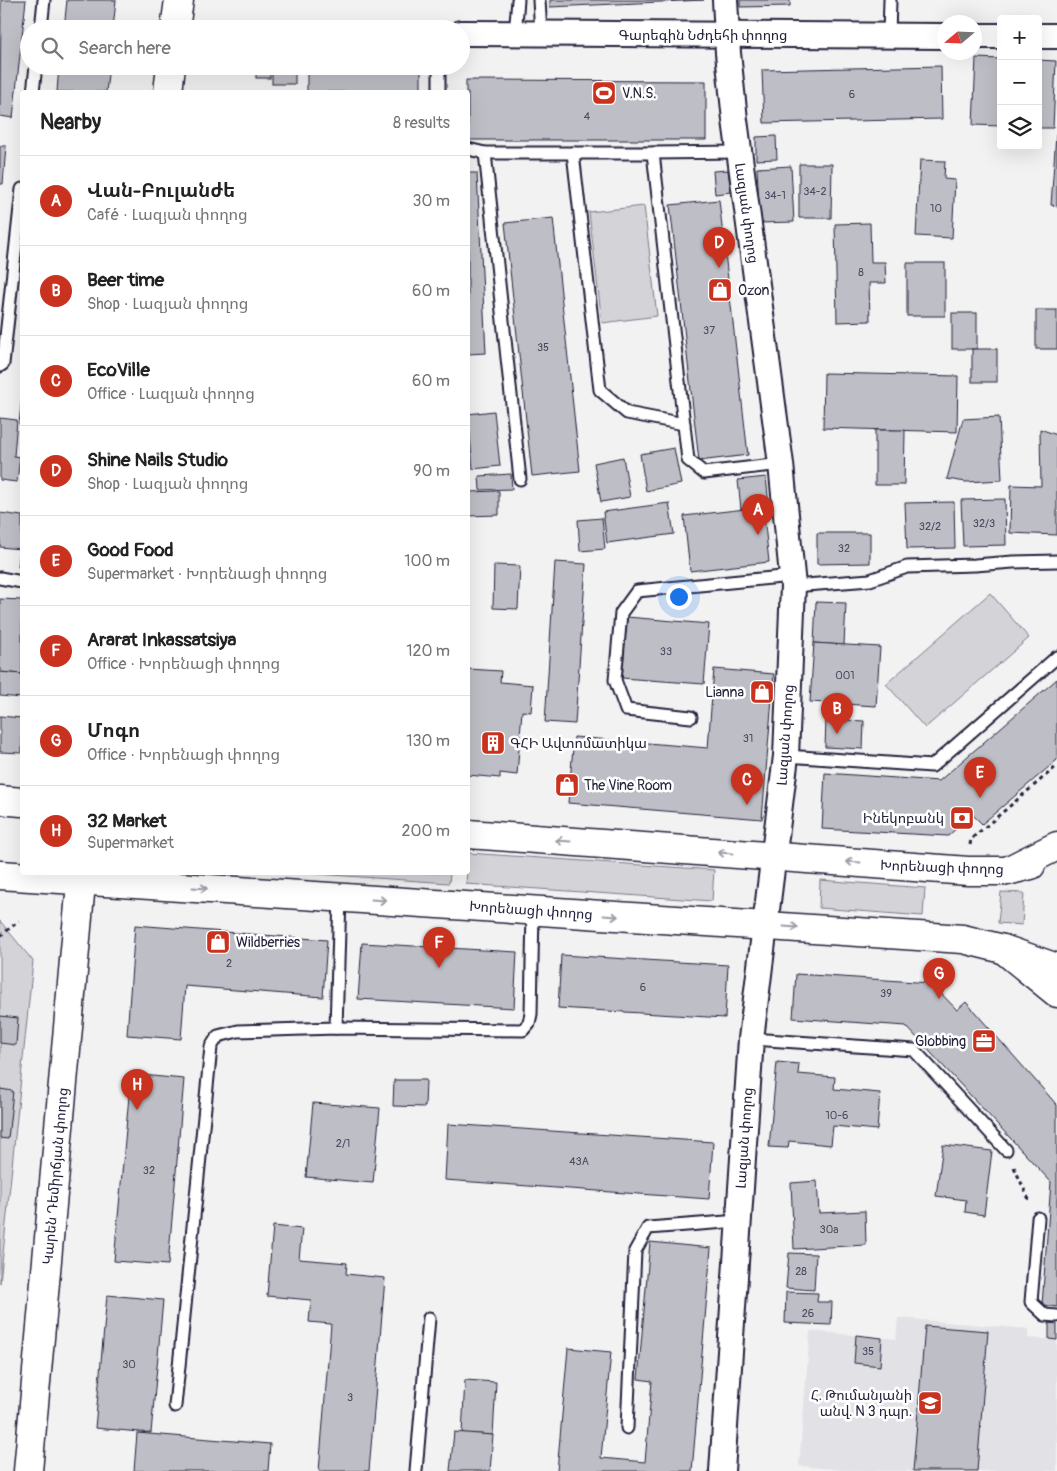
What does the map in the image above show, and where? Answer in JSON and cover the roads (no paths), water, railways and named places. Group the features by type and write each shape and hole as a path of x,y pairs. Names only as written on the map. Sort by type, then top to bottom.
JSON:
{"street":[{"path":"177,20 179,0"},
{"name":"Լազյան փողոց","path":"722,1471 751,1039 786,756 793,581 781,464 738,152 726,35 725,0"},
{"name":"Գարեգին Նժդեհի փողոց","path":"470,34 937,36"},
{"path":"982,36 997,36"},
{"path":"1042,36 1057,36"},
{"path":"168,90 170,75"},
{"path":"0,800 20,802"},
{"name":"Խորենացի փողոց","path":"470,834 968,871 1007,871 1057,859"},
{"path":"1007,871 1057,846"},
{"name":"Խորենացի փողոց","path":"0,875 82,876 340,897 963,939 1002,949 1057,968"},
{"name":"Կարեն Դեմիրճյան փողոց","path":"28,1471 82,876"},
{"path":"1002,949 1057,993"}],"lane":[{"path":"42,20 44,0"},
{"path":"515,34 518,0"},
{"path":"539,0 541,34"},
{"path":"889,35 890,0"},
{"path":"33,90 35,75"},
{"path":"439,75 439,90"},
{"path":"470,149 485,153 738,152"},
{"path":"485,153 520,479"},
{"path":"573,153 600,390 627,414 684,424"},
{"path":"653,153 688,460 704,473 781,464"},
{"path":"0,366 3,364 20,207"},
{"path":"691,717 626,710 615,680 621,613 637,591 793,581 870,580 907,567 1057,561"},
{"path":"0,578 20,582"},
{"path":"786,756 932,766 1057,657"},
{"path":"336,1028 340,897"},
{"path":"175,1406 212,1047 218,1036 238,1031 336,1028 523,1030 529,1023 531,1014 533,910"},
{"path":"751,1039 914,1050 1006,1150"},
{"path":"1038,1218 1032,1302 1045,1315 1057,1316"},
{"path":"627,1428 635,1251 648,1228 739,1221"},
{"path":"416,1471 430,1318"}],"place":[{"name":"V.N.S.","path":"604,93"},
{"name":"Shine Nails Studio","path":"719,268"},
{"name":"Ozon","path":"720,290"},
{"name":"Վան-Բուլանժե","path":"758,535"},
{"name":"Lianna","path":"762,692"},
{"name":"Beer time","path":"837,734"},
{"name":"ԳՀԻ Ավտոմատիկա","path":"493,743"},
{"name":"The Vine Room","path":"567,785"},
{"name":"Good Food","path":"980,798"},
{"name":"EcoVille","path":"747,805"},
{"name":"Ինեկոբանկ","path":"962,818"},
{"name":"Wildberries","path":"218,942"},
{"name":"Ararat Inkassatsiya","path":"439,968"},
{"name":"Մոգո","path":"939,999"},
{"name":"Globbing","path":"984,1041"},
{"name":"32 Market","path":"137,1110"},
{"name":"Հ. Թումանյանի անվ. N 3 դպր.","path":"930,1403"}]}
